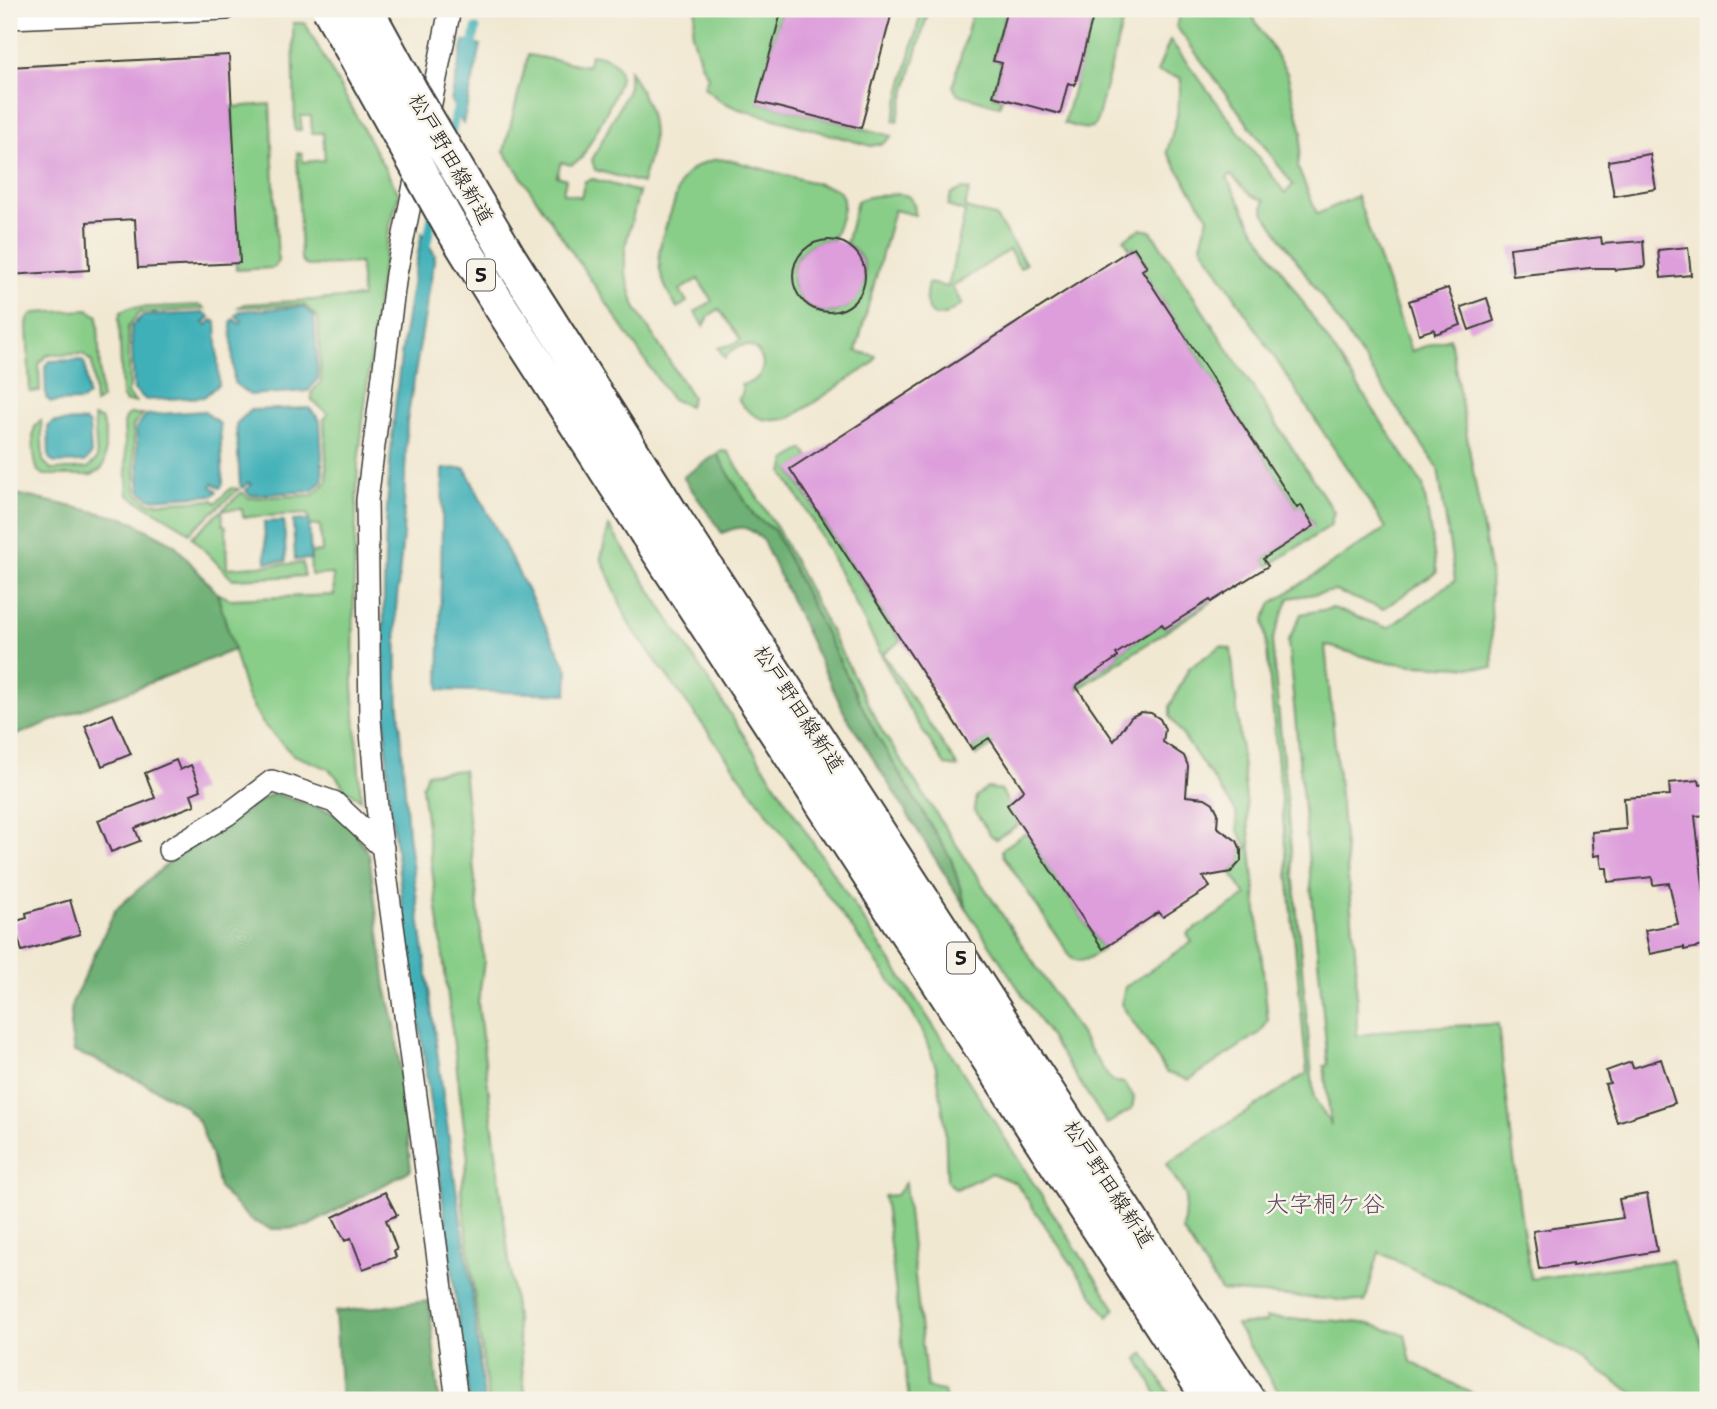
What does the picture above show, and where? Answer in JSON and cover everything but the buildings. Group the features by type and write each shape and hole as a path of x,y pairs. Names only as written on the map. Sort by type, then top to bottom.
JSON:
{"main road":[{"name":"松戸野田線新道","path":"329,9 455,233 495,298 660,525 1248,1400"},
{"name":"松戸野田線新道","path":"366,9 660,525 1210,1400"}],"street":[{"path":"9,18 226,9"},
{"path":"450,9 396,274 368,500 370,719 383,848 457,1400"},
{"path":"169,850 227,815 272,781 334,802 383,848"}],"green space":[{"path":"696,9 782,9 758,102 892,136 884,143 871,146 739,109 720,101 704,87 708,76 701,64 692,34"},
{"path":"922,9 929,9 897,122 893,121"},
{"path":"973,9 1007,9 993,60 1002,63 993,96 1002,99 999,106 957,94 953,86"},
{"path":"1095,9 1126,9 1096,124 1093,127 1081,128 1064,123"},
{"path":"1182,9 1248,9 1287,73 1302,132 1298,168 1317,214 1357,196 1411,351 1450,338 1490,569 1493,668 1379,661 1325,645 1356,959 1357,1036 1402,1028 1498,1024 1531,1279 1672,1260 1708,1361 1708,1400 1644,1400 1577,1356 1485,1305 1379,1252 1365,1302 1221,1291 1183,1231 1186,1196 1166,1164 1307,1073 1264,619 1272,603 1386,528 1201,245 1208,217 1167,152 1177,116 1181,78 1157,72 1170,40 1285,193 1293,185 1176,26","holes":["1231,175 1252,196 1264,200 1263,211 1438,468 1455,580 1388,628 1333,608 1301,614 1288,642 1328,1065 1324,1066 1331,1125 1314,1098 1272,641 1289,598 1335,591 1383,609 1437,572 1423,485 1252,225 1227,178"]},
{"path":"293,23 305,23 399,194 389,229 377,302 358,464 353,685 361,800 344,788 327,768 293,755 263,724 247,696 217,593 230,599 334,595 333,574 311,575 310,553 322,552 320,525 309,526 308,514 243,517 242,509 222,510 242,492 249,498 313,495 327,481 324,419 328,414 312,400 311,393 321,382 318,318 304,305 239,307 244,304 362,297 360,263 308,266 301,259 297,153 302,153 303,162 325,160 323,133 312,133 311,116 301,116 301,130 295,130"},
{"path":"591,54 613,62 620,74 619,81 611,103 581,159 571,165 561,162 557,176 566,179 563,193 581,197 585,181 593,179 639,192 625,247 625,271 635,307 692,397 689,406 671,399 504,151 528,55 587,66"},
{"path":"629,70 643,97 652,124 652,145 642,183 595,170 592,160 626,94"},
{"path":"270,104 278,261 272,268 236,270 232,107"},
{"path":"717,159 834,188 840,192 843,197 841,219 833,240 818,242 806,249 796,260 794,267 793,283 798,294 806,304 821,312 835,312 848,306 858,296 864,283 865,269 859,255 846,244 857,201 871,196 897,194 910,198 915,207 915,215 894,210 856,351 876,356 873,363 792,417 768,420 755,416 743,406 738,399 743,392 741,385 754,380 761,372 763,363 760,355 754,348 746,345 736,348 725,358 718,348 741,340 719,309 709,316 704,326 695,312 712,301 698,279 680,290 687,302 677,308 661,274 660,247 681,182 696,167"},
{"path":"962,189 969,190 965,208 995,216 1026,264 1020,268 1009,250 952,287 962,304 945,315 935,316 928,309 926,301 928,283 948,287 965,212 948,206 951,194"},
{"path":"1140,229 1151,231 1334,512 1330,526 1268,566 1263,559 1314,525 1301,506 1297,508 1142,270 1147,266 1134,247 1130,249 1124,239"},
{"path":"201,305 205,309 139,313 128,327 130,388 127,393 136,402 126,402 122,396 121,312 129,308"},
{"path":"89,310 98,316 101,399 95,404 92,362 83,354 47,355 39,364 40,391 30,392 29,317 35,313"},
{"path":"130,414 143,414 133,425 136,491 149,503 213,500 216,503 231,488 239,489 189,533 128,495 124,424"},
{"path":"94,417 101,419 105,430 105,461 102,468 92,475 44,475 38,471 33,439 37,423 41,420 43,461 52,470 88,468 97,459"},
{"path":"803,449 809,457 790,470 901,641 883,654 958,767 945,765 909,709 813,521 783,473 786,460"},
{"path":"728,452 777,528 882,731 1111,1081 1124,1083 1134,1097 1132,1109 1107,1124 967,910 951,859 877,736 774,530 754,516 717,454"},
{"path":"717,454 754,516 774,530 877,736 951,859 967,910 844,712 762,539 743,528 722,533 683,477"},
{"path":"9,494 127,519 174,544 217,593 234,650 9,738"},
{"path":"222,510 223,525 226,526 227,568 303,563 304,576 232,579 192,537"},
{"path":"609,526 1115,1308 1108,1317 1016,1183 991,1173 956,1189 947,1181 945,1125 936,1067 922,1030 905,1001 629,624 601,558"},
{"path":"1207,596 1211,602 976,756 972,749 1029,712 1032,715 1079,685 1076,680 1118,658 1116,654 1162,624 1165,628"},
{"path":"1221,646 1231,649 1268,1021 1261,1032 1189,1080 1167,1073 1121,1004 1125,987 1192,942 1187,934 1246,896 1231,872 1241,861 1241,850 1248,848 1238,831 1236,812 1170,717 1170,706 1189,668"},
{"path":"463,770 484,962 478,1003 526,1400 488,1400 461,1190 468,1159 422,787 427,773"},
{"path":"988,788 1001,790 1020,824 996,839 991,836 974,810 976,796"},
{"path":"273,793 335,813 351,827 369,854 386,987 395,1025 411,1170 308,1226 287,1229 271,1229 250,1220 219,1188 199,1122 184,1105 144,1083 74,1052 70,1025 72,1003 115,910 200,838"},
{"path":"1026,833 1103,949 1087,959 1079,961 1071,957 1003,855 1002,850 1005,847"},
{"path":"905,1183 927,1388 944,1391 946,1400 909,1400 884,1196 896,1195"},
{"path":"429,1301 439,1400 341,1400 335,1312"},
{"path":"1266,1318 1362,1323 1405,1334 1411,1362 1489,1400 1284,1400 1236,1325 1267,1322"},
{"path":"1144,1353 1173,1400 1160,1400 1138,1359"}],"water":[{"path":"464,41 481,45 463,124 451,101"},
{"path":"422,233 435,255 407,421 403,535 396,609 397,678 408,834 472,1293 484,1400 469,1400 406,937 389,795 385,725 384,584 392,442 399,371"},
{"path":"303,307 314,316 318,379 308,391 250,395 234,383 231,322 234,319 240,324 242,321 236,315 240,311"},
{"path":"205,313 210,317 204,323 207,325 212,320 216,322 219,384 204,397 146,400 134,390 131,327 142,316"},
{"path":"81,360 85,364 88,396 82,401 51,402 46,398 45,366 49,361"},
{"path":"309,408 320,420 323,480 312,491 250,495 246,491 251,484 248,482 243,488 240,485 236,424 251,410"},
{"path":"204,411 220,424 223,484 220,488 213,483 211,486 217,491 214,495 150,499 140,490 136,428 146,415"},
{"path":"85,421 89,425 91,455 85,462 55,463 49,458 48,426 53,422"},
{"path":"465,468 568,670 567,694 439,690 443,469"},
{"path":"309,520 311,559 295,560 293,521"},
{"path":"284,521 286,561 266,562 264,522"}],"waterway":[{"path":"470,53 476,29"},
{"path":"450,138 459,101"},
{"path":"425,251 433,213"}],"district":[{"name":"大字桐ケ谷","path":"1325,1204"}]}
